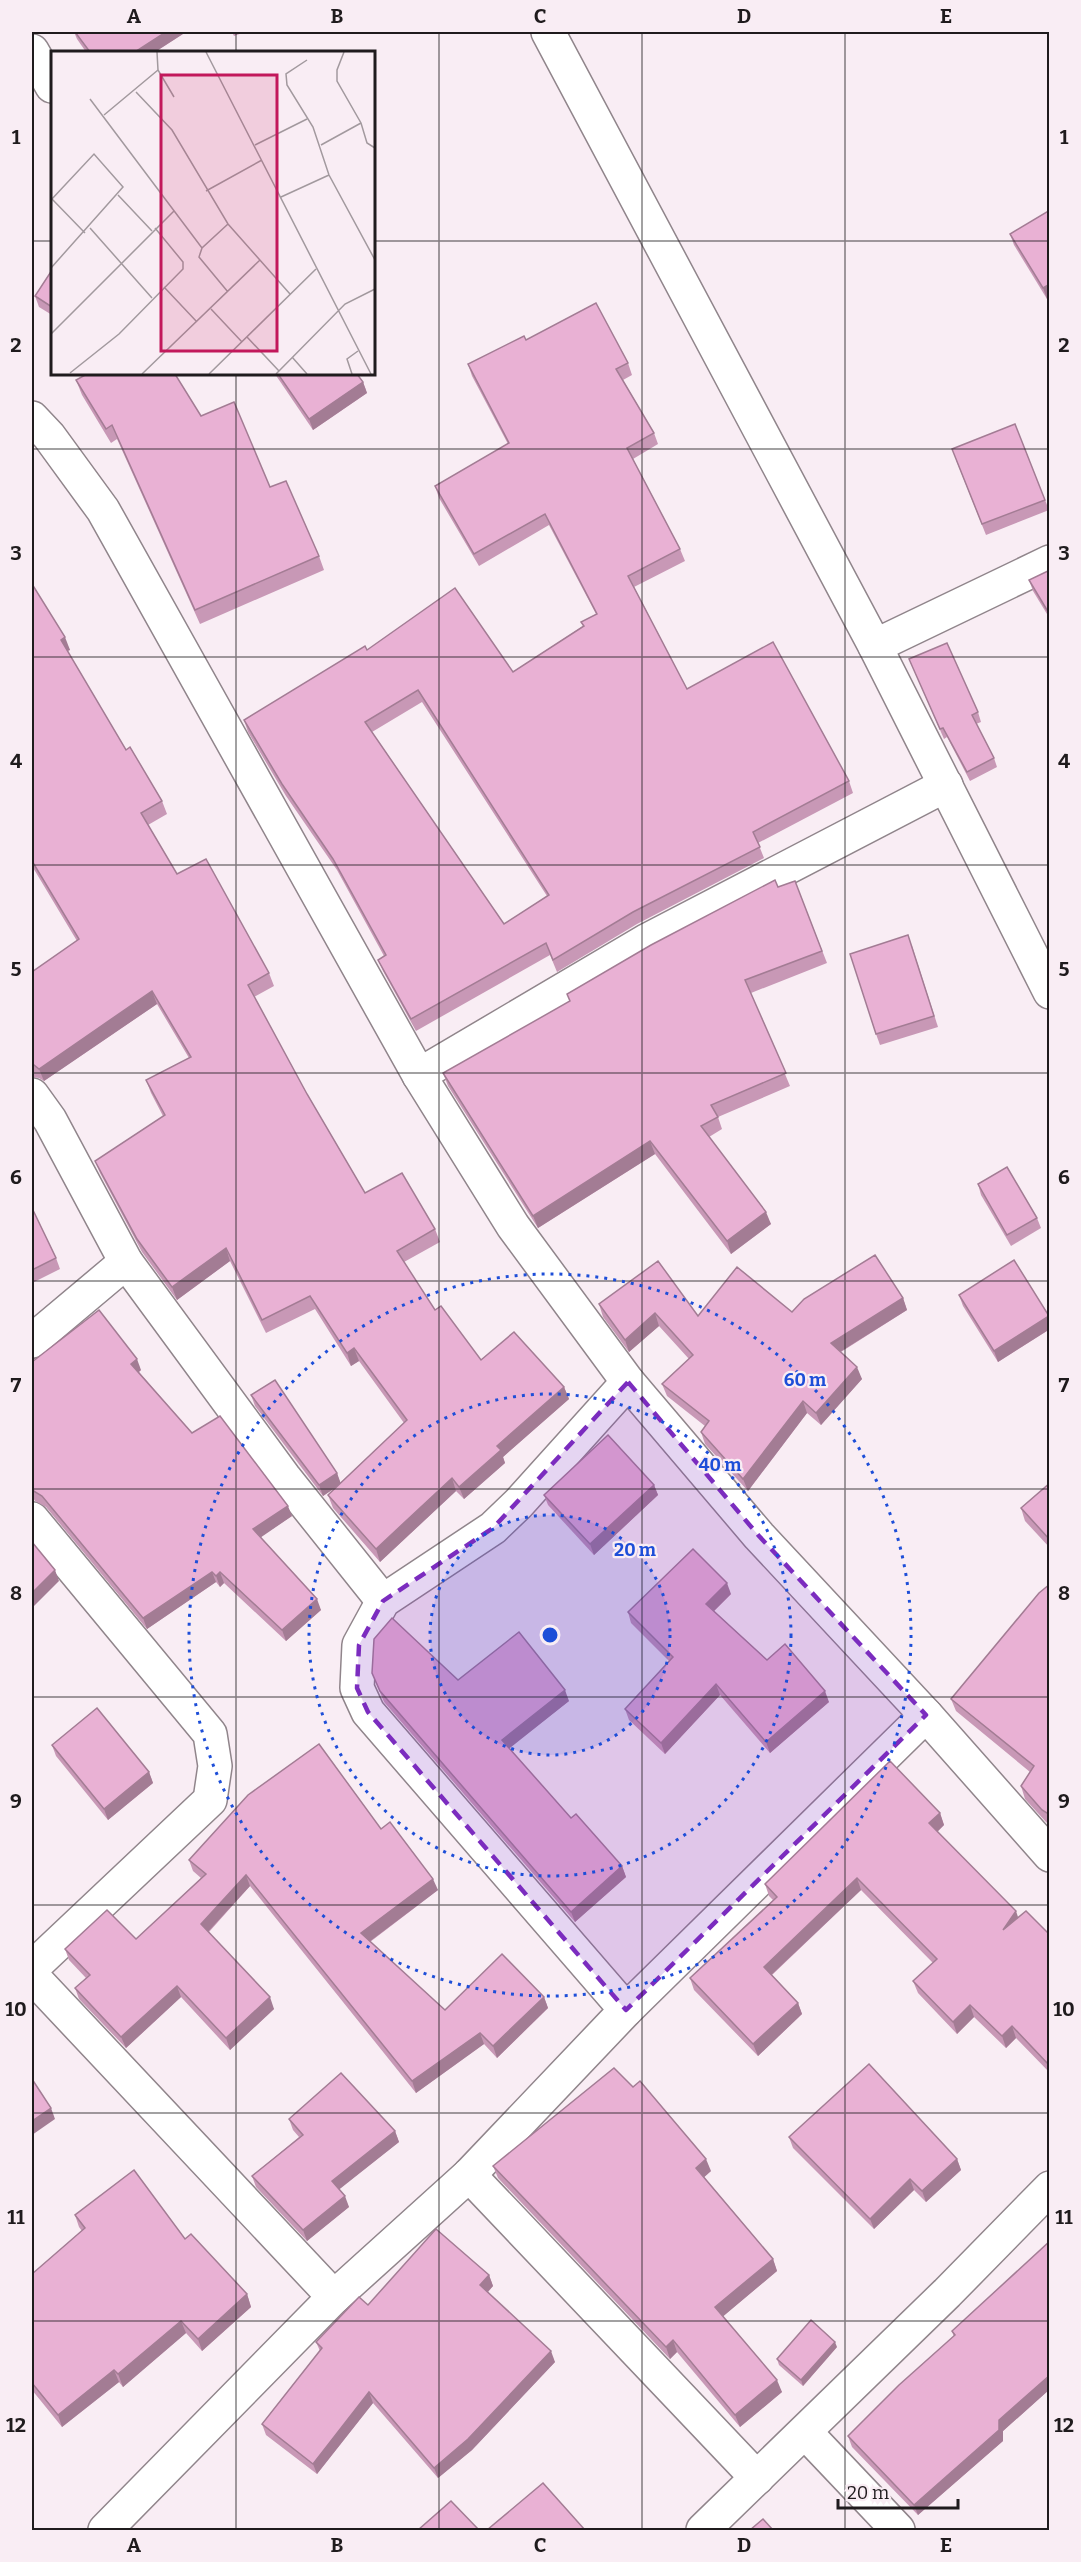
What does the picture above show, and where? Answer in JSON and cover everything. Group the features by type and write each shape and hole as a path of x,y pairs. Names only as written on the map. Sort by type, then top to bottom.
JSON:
{"street":[{"path":"548,32 874,646 1050,992"},
{"path":"32,51 51,84"},
{"path":"32,418 49,436 103,510 419,1075 513,1226 628,1382 759,1536 926,1714 1050,1855"},
{"path":"874,646 1050,562"},
{"path":"419,1075 646,941 946,785"},
{"path":"32,1095 50,1120 126,1262 284,1477 383,1601"},
{"path":"32,1341 126,1262"},
{"path":"626,2010 368,1712 357,1688 358,1645 383,1601 493,1528 519,1503 628,1382"},
{"path":"32,1519 210,1734 215,1766 210,1800 32,1968"},
{"path":"105,2530 334,2297 470,2175 626,2010 926,1714"},
{"path":"32,1976 334,2297"},
{"path":"470,2175 757,2478"},
{"path":"704,2530 947,2293 1050,2188"},
{"path":"805,2432 898,2530"}],"highlighted area":[{"path":"628,1382 759,1536 926,1715 626,2010 368,1712 357,1688 359,1645 383,1601 493,1528"}],"building":[{"path":"75,32 166,32 137,51 89,51"},
{"path":"1050,210 1050,284 1043,288 1010,234"},
{"path":"51,272 51,306 35,296"},
{"path":"596,303 628,363 616,369 654,433 627,448 680,549 628,576 687,689 773,642 849,781 753,832 760,847 633,912 553,960 546,943 411,1019 378,960 386,955 333,859 282,784 244,720 365,646 367,650 455,588 513,672 584,626 581,622 597,614 545,514 474,554 435,486 509,443 468,364 524,336 526,340","holes":["418,690 549,895 504,924 365,722"]},
{"path":"85,375 176,375 201,416 234,402 270,487 286,481 319,556 195,610 112,425 106,429 76,380"},
{"path":"279,375 358,375 363,382 309,419"},
{"path":"1015,424 1045,500 982,524 952,449"},
{"path":"1050,570 1050,615 1029,580"},
{"path":"32,584 65,637 61,640 126,750 130,747 162,801 141,813 177,874 206,859 269,973 248,985 307,1094 365,1193 402,1173 435,1229 397,1251 435,1310 441,1306 481,1360 514,1332 564,1387 497,1446 501,1450 459,1487 452,1478 376,1549 328,1495 407,1420 354,1348 347,1353 310,1296 262,1320 226,1248 172,1287 137,1239 95,1161 165,1115 146,1080 191,1057 152,991 39,1069 32,1065 32,972 79,939 32,861"},
{"path":"947,643 978,712 972,715 994,758 967,772 943,728 940,729 909,659"},
{"path":"775,880 778,887 795,881 822,951 745,980 786,1073 711,1105 718,1117 701,1126 766,1212 727,1241 650,1141 533,1216 443,1073 570,1001 567,994 651,945"},
{"path":"908,935 934,1016 876,1034 850,954"},
{"path":"1007,1167 1037,1218 1007,1235 978,1184"},
{"path":"32,1208 56,1258 32,1270"},
{"path":"875,1255 903,1298 831,1343 857,1367 816,1413 803,1401 743,1479 701,1432 709,1421 662,1384 693,1355 655,1313 625,1340 599,1304 658,1261 698,1316 737,1267 792,1312 804,1299"},
{"path":"1014,1260 1049,1316 994,1351 959,1295"},
{"path":"99,1310 137,1359 131,1364 192,1433 220,1416 288,1506 253,1529 317,1599 282,1630 220,1572 216,1576 212,1572 143,1618 42,1496 32,1490 32,1362"},
{"path":"275,1380 337,1473 319,1485 251,1395"},
{"path":"608,1435 654,1485 590,1544 544,1495"},
{"path":"1050,1483 1050,1540 1021,1508"},
{"path":"32,1542 55,1570 32,1593"},
{"path":"693,1549 727,1583 706,1604 767,1660 785,1644 825,1691 766,1742 716,1684 661,1743 625,1709 673,1657 628,1612"},
{"path":"1050,1584 1050,1815 1042,1810 1021,1786 1034,1766 951,1699 1039,1593"},
{"path":"392,1618 458,1680 519,1632 565,1690 502,1740 571,1818 576,1814 622,1866 571,1912 380,1691 372,1673 374,1639"},
{"path":"97,1708 149,1772 104,1809 52,1745"},
{"path":"319,1744 381,1829 390,1822 433,1879 361,1933 445,2010 502,1954 544,1997 493,2046 480,2033 412,2081 246,1875 201,1924 270,1997 226,2038 177,1986 121,2037 75,1988 90,1975 65,1949 107,1910 136,1939 206,1874 189,1860 248,1795"},
{"path":"890,1761 940,1813 929,1823 1016,1911 1003,1930 1026,1911 1050,1935 1050,2066 1012,2026 1002,2036 970,2005 953,2022 913,1981 937,1959 857,1878 764,1967 798,2003 753,2044 690,1978 777,1897 765,1884"},
{"path":"869,2064 957,2159 922,2191 910,2179 870,2219 789,2137"},
{"path":"614,2068 633,2087 640,2081 706,2159 696,2168 773,2259 715,2307 777,2380 735,2415 673,2340 666,2347 493,2166"},
{"path":"341,2073 395,2131 332,2181 345,2196 303,2230 252,2176 303,2135 289,2119"},
{"path":"32,2079 51,2108 32,2121"},
{"path":"134,2170 185,2239 191,2234 247,2294 198,2339 181,2321 118,2374 114,2370 58,2415 32,2383 32,2274 85,2228 75,2215"},
{"path":"436,2229 489,2275 480,2285 551,2351 468,2439 434,2468 369,2392 313,2464 262,2424 322,2348 316,2342 359,2297 368,2305"},
{"path":"1050,2241 1050,2375 999,2420 999,2430 914,2505 848,2436 899,2385 955,2335 952,2331"},
{"path":"811,2320 835,2342 801,2380 777,2359"},
{"path":"543,2483 585,2530 487,2530"},
{"path":"451,2501 479,2530 418,2530"},
{"path":"763,2519 773,2530 750,2530"}]}
